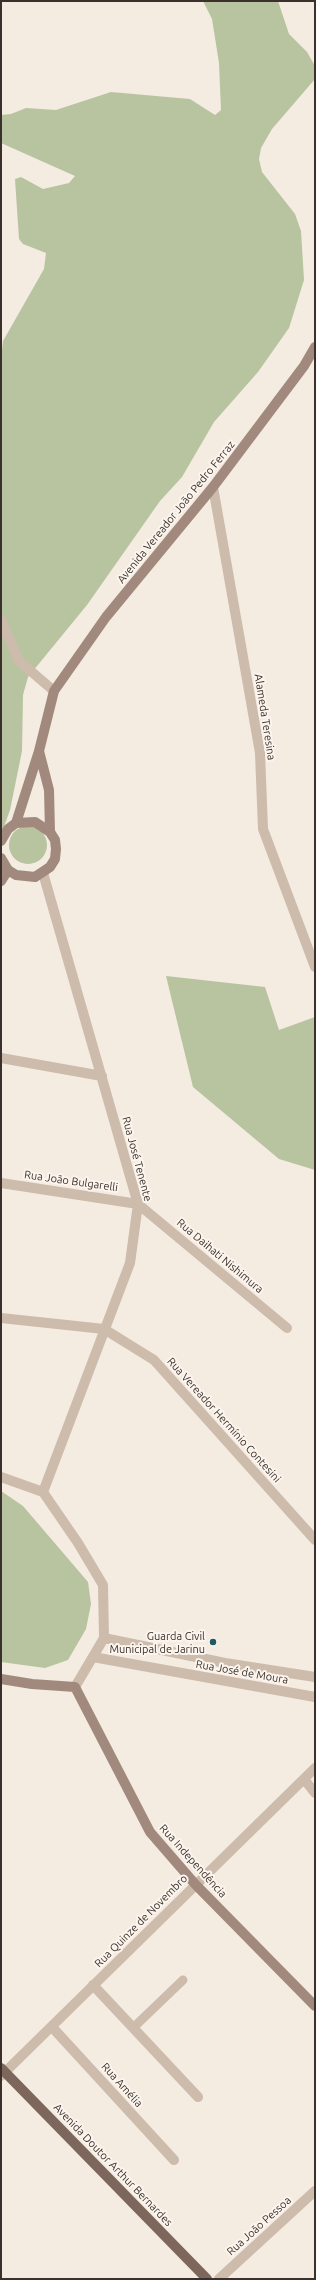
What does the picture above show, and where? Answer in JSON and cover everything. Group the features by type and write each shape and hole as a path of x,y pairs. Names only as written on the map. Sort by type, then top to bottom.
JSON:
{"main road":[{"name":"Avenida Vereador João Pedro Ferraz","path":"16,824 39,751 54,691 106,617 213,487 304,366 315,347"},
{"name":"Avenida Vereador João Pedro Ferraz","path":"39,751 49,790 50,832 56,845 55,859 50,867 43,873"},
{"path":"1,841 8,829 16,824 34,822 50,832"},
{"path":"1,858 8,870 25,878 43,873"},
{"path":"1,881 8,870"},
{"path":"1,1679 32,1684 75,1686"},
{"name":"Rua Independência","path":"75,1686 150,1832 195,1884 315,2006"},
{"name":"Avenida Doutor Arthur Bernardes","path":"2,2072 207,2279"}],"street":[{"name":"Alameda Teresina","path":"213,487 260,753 263,829 315,968"},
{"path":"1,620 19,661 54,691"},
{"name":"Rua José Tenente","path":"43,873 138,1204 130,1263 43,1492"},
{"path":"1,1058 102,1076"},
{"name":"Rua João Bulgarelli","path":"1,1183 138,1204"},
{"name":"Rua Daihati Nishimura","path":"138,1204 287,1328"},
{"path":"1,1318 104,1329"},
{"name":"Rua Vereador Hermínio Contesini","path":"104,1329 154,1360 315,1540"},
{"path":"1,1477 43,1492 78,1543 103,1585 104,1638 94,1657 75,1686"},
{"name":"Rua José de Moura","path":"104,1638 225,1663 315,1677"},
{"name":"Rua José de Moura","path":"94,1657 315,1697"},
{"path":"220,1681 225,1663"},
{"name":"Rua Quinze de Novembro","path":"2,2072 52,2027 195,1884 315,1768"},
{"path":"304,1779 315,1793"},
{"path":"93,1985 198,2097"},
{"name":"Rua Amélia","path":"52,2027 174,2160"},
{"name":"Rua João Pessoa","path":"219,2279 315,2192"}],"lane":[{"path":"134,2027 183,1980"}],"green space":[{"path":"203,1 278,1 289,34 307,52 315,66 315,79 272,129 261,148 259,159 262,172 295,214 301,231 304,280 289,328 258,372 214,422 182,477 160,501 87,605 28,677 23,695 22,751 10,810 1,835 1,359 3,341 44,269 46,253 23,244 19,239 15,179 21,177 43,189 69,183 75,176 1,143 1,115 11,114 26,108 56,110 111,92 190,99 215,115 221,110 219,63 212,19"},
{"path":"28,826 38,829 44,835 47,845 44,855 38,861 28,864 18,861 12,855 9,845 12,835 18,829"},
{"path":"166,976 265,987 279,1030 315,1017 315,1170 279,1159 193,1087"},
{"path":"1,1491 23,1506 88,1582 91,1604 86,1629 68,1660 45,1668 1,1662"}],"place":[{"name":"Guarda Civil Municipal de Jarinu","path":"213,1642"}]}
